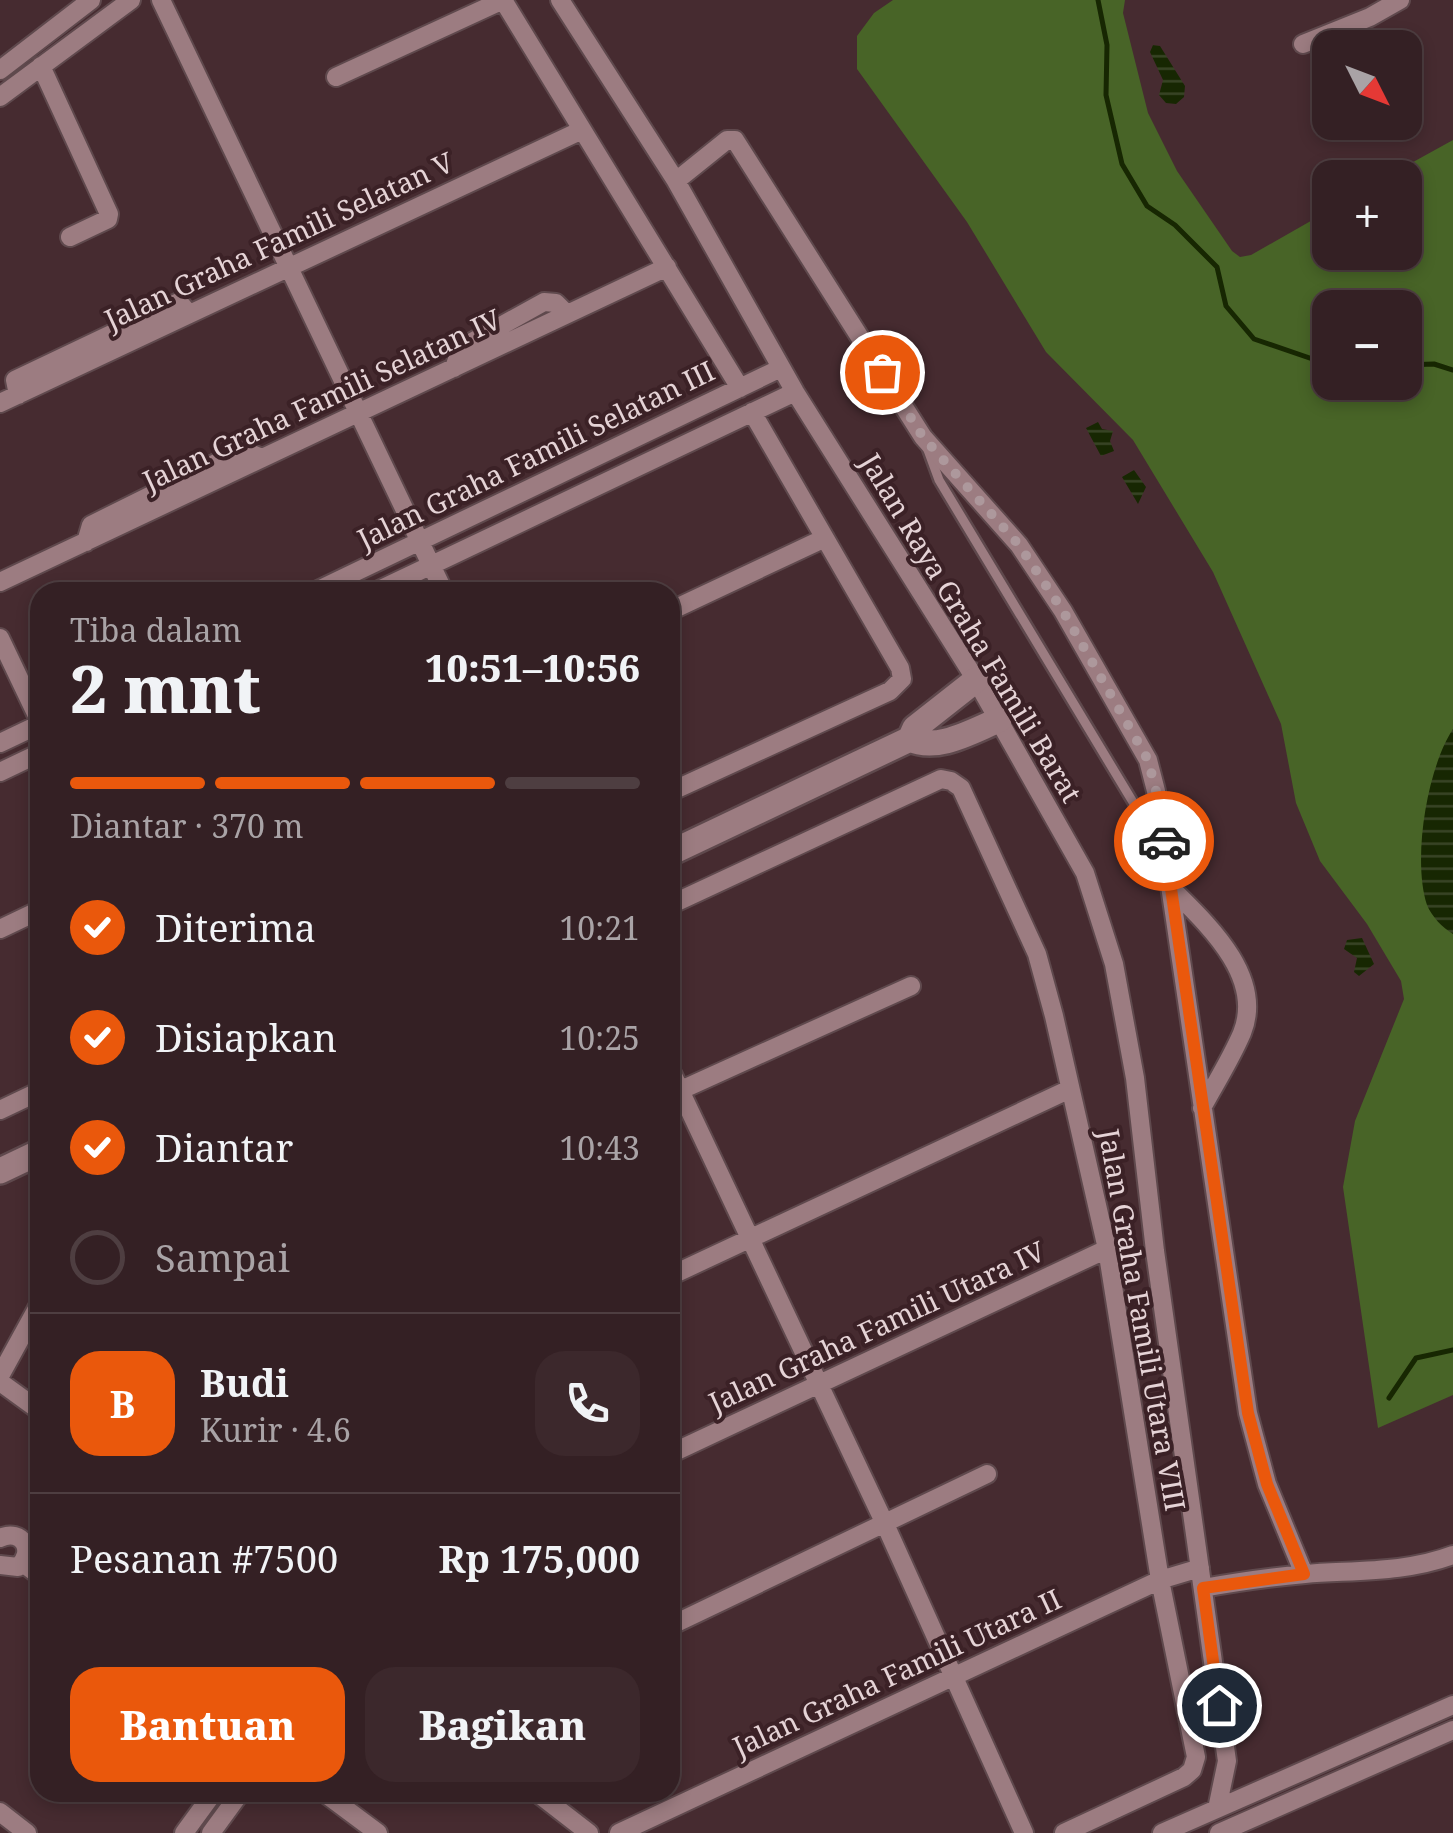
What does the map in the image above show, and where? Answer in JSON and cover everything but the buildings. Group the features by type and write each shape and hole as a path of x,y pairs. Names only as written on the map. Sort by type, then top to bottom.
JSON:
{"street":[{"path":"0,70 91,0"},
{"path":"0,98 131,0"},
{"path":"160,0 439,582"},
{"path":"336,78 503,0 740,388"},
{"name":"Jalan Raya Graha Famili Barat","path":"560,0 676,182 795,392 976,680 1085,873 1114,964 1135,1078 1154,1252 1227,1761 1216,1809"},
{"path":"1304,44 1400,0"},
{"path":"41,66 109,214 108,219 70,237"},
{"name":"Jalan Graha Famili Selatan V","path":"0,403 582,130"},
{"path":"676,182 726,140 735,140 923,437 1019,545 1063,611 1148,760 1156,791 1248,1413 1267,1484 1304,1574"},
{"name":"Jalan Graha Famili Selatan IV","path":"0,582 667,267"},
{"name":"Jalan Graha Famili Selatan III","path":"335,582 781,368"},
{"name":"Jalan Graha Famili Selatan III","path":"397,582 795,392"},
{"path":"680,787 899,684 902,679 900,668 752,412"},
{"path":"680,607 825,538"},
{"path":"0,638 30,702"},
{"path":"680,848 910,740 915,728 976,680"},
{"path":"910,740 923,745 939,743 999,720"},
{"path":"0,744 30,728"},
{"path":"0,772 30,758"},
{"name":"Jalan Graha Famili Utara VIII","path":"680,900 933,782 952,781 960,788 1037,954 1107,1249 1160,1580 1196,1757 1192,1770 1184,1777 1064,1833"},
{"path":"1170,888 1222,941 1241,981 1246,1002 1242,1032 1202,1108"},
{"path":"0,929 30,915"},
{"path":"680,1091 911,986"},
{"path":"680,1271 1070,1089"},
{"path":"0,1110 30,1095"},
{"path":"680,1103 750,1238 885,1524 1024,1833"},
{"path":"0,1171 30,1157"},
{"name":"Jalan Graha Famili Utara IV","path":"680,1449 1107,1249"},
{"path":"30,1322 0,1379 30,1404"},
{"path":"680,1621 986,1474"},
{"path":"0,1538 14,1534 25,1542 27,1556 12,1568 0,1565"},
{"name":"Jalan Graha Famili Utara II","path":"619,1833 1160,1580 1387,1569 1436,1561 1453,1554"},
{"path":"23,1563 30,1568"},
{"path":"1162,1833 1452,1706"},
{"path":"1219,1833 1453,1729 1445,1715 1452,1706"},
{"path":"1427,1716 1438,1725 1439,1732 1434,1738"},
{"path":"1227,1761 1254,1792"},
{"path":"184,1833 207,1802"},
{"path":"211,1833 233,1802"},
{"path":"336,1802 378,1833"},
{"path":"549,1802 589,1833"},
{"path":"0,1812 27,1833"}],"lane":[{"path":"923,437 939,480 1166,858"}],"shaded area":[{"path":"893,0 1125,0 1123,13 1148,113 1177,171 1232,251 1240,257 1251,255 1312,220 1312,270 1422,270 1422,160 1417,160 1453,140 1453,1395 1378,1428 1343,1187 1355,1121 1404,999 1401,981 1367,924 1320,861 1296,803 1281,724 1213,572 1133,440 1046,352 967,222 857,69 857,36 874,13"},
{"path":"1153,45 1160,46 1185,86 1184,97 1176,104 1166,103 1159,95 1163,80 1150,52"},
{"path":"1098,422 1102,429 1113,431 1110,441 1114,451 1101,456 1086,428"},
{"path":"1134,470 1146,487 1138,504 1122,477"},
{"path":"1453,729 1453,934 1427,905 1421,864 1429,790"},
{"path":"1362,938 1374,964 1359,976 1354,972 1357,958 1344,949 1347,940"}],"waterway":[{"path":"1098,0 1107,45 1106,95 1122,164 1147,206 1175,225 1217,267 1226,306 1254,339 1312,359"},
{"path":"1422,364 1453,370"},
{"path":"1389,1398 1416,1358 1453,1350"}],"way so far":[{"path":"882,372 923,437 1019,545 1063,611 1148,760 1164,841"}],"route":[{"path":"1164,841 1248,1413 1267,1484 1304,1574 1203,1588 1219,1705"}]}
